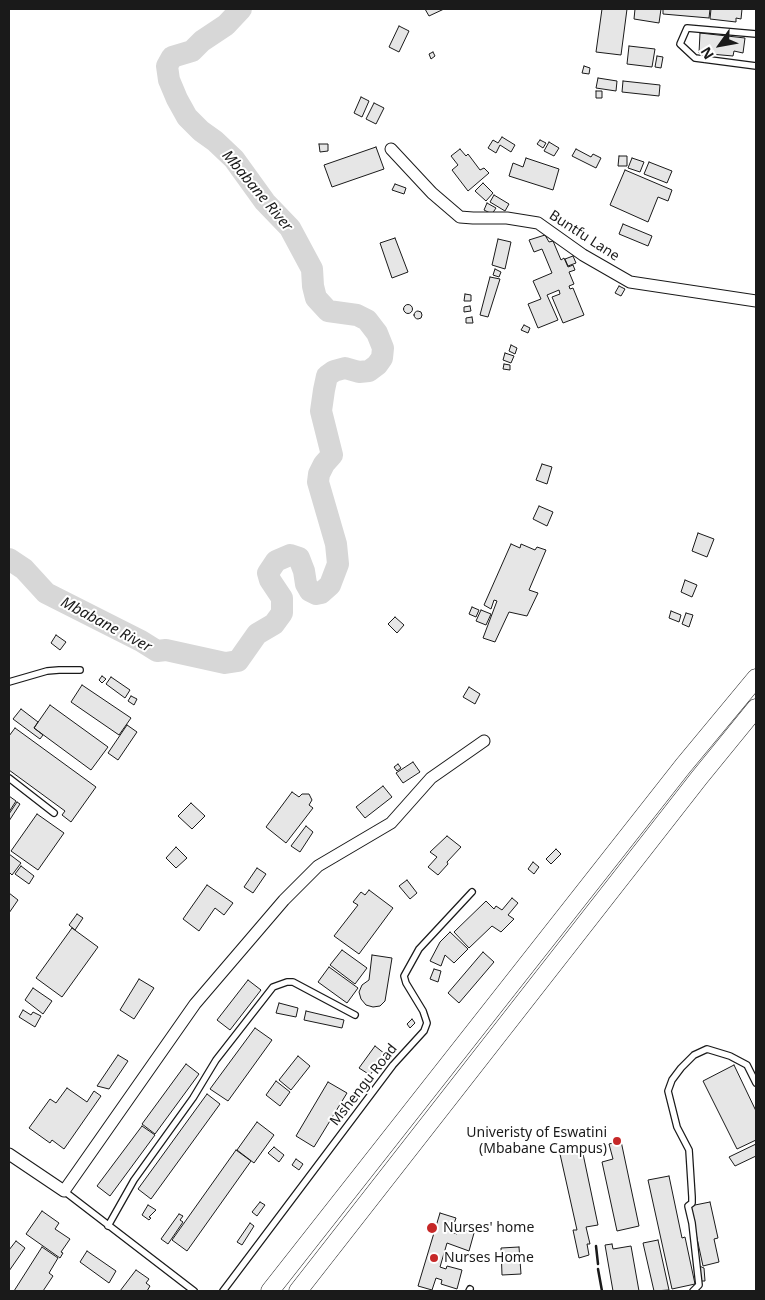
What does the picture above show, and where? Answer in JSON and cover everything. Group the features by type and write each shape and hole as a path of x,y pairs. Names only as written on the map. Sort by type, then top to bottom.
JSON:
{"main road":[{"path":"270,1291 683,766 756,678"},
{"path":"298,1291 756,708"}],"street":[{"name":"Buntfu Lane","path":"391,149 432,193 460,217 507,218 538,223 583,256 630,282 756,301"},
{"path":"9,1154 64,1191 195,1004 284,900 318,866 391,823 431,778 484,741"}],"lane":[{"path":"756,34 687,28 680,44 696,58 756,66"},
{"path":"9,682 47,671 80,670"},
{"path":"9,778 54,813"},
{"name":"Mshengu Road","path":"224,1291 393,1065 424,1031 427,1023 423,1011 406,983 404,976 419,950 472,892"},
{"path":"108,1226 134,1180 193,1098 216,1060 273,987 293,982 355,1015"},
{"path":"693,1291 699,1285 692,1223 688,1206 692,1203 690,1150 677,1126 668,1091 672,1080 681,1068 694,1055 707,1049 730,1056 747,1065 756,1082"},
{"path":"64,1191 194,1291"}],"building":[{"path":"425,9 444,9 429,16"},
{"path":"602,9 627,9 621,55 596,52"},
{"path":"635,9 661,9 659,23 634,19"},
{"path":"663,9 710,9 709,18 663,14"},
{"path":"711,9 742,9 741,19 736,18 736,22 710,19"},
{"path":"399,26 409,31 399,52 389,47"},
{"path":"700,33 745,38 743,53 734,51 733,56 699,53"},
{"path":"629,46 655,49 652,67 627,64"},
{"path":"433,52 435,56 431,59 429,54"},
{"path":"657,56 663,57 661,68 655,67"},
{"path":"584,66 590,68 589,74 582,73"},
{"path":"598,78 617,81 616,91 596,88"},
{"path":"623,81 660,85 659,96 622,92"},
{"path":"596,91 602,91 602,98 596,98"},
{"path":"361,97 369,101 362,117 354,113"},
{"path":"374,103 384,108 376,124 366,119"},
{"path":"502,137 515,145 511,152 500,145 496,153 488,148 493,140 498,143"},
{"path":"540,140 546,143 543,148 537,144"},
{"path":"549,142 559,148 554,156 544,151"},
{"path":"319,144 328,144 328,151 320,152"},
{"path":"376,147 384,169 332,187 324,165"},
{"path":"460,149 466,156 468,154 480,170 484,168 489,173 468,191 452,170 458,165 451,156"},
{"path":"576,149 591,157 593,154 601,158 596,168 572,156"},
{"path":"619,156 627,156 627,166 618,166"},
{"path":"526,158 559,169 553,190 509,176 513,163 523,167"},
{"path":"632,158 644,162 640,172 628,168"},
{"path":"649,162 672,171 667,183 644,174"},
{"path":"625,170 672,190 668,201 658,197 648,222 610,205"},
{"path":"483,183 493,193 486,201 475,191"},
{"path":"395,184 406,188 404,194 392,190"},
{"path":"494,195 509,204 505,211 490,202"},
{"path":"487,203 496,208 492,214 484,210"},
{"path":"623,224 652,236 648,246 619,234"},
{"path":"545,235 549,242 553,241 561,260 564,258 568,267 573,265 575,270 569,272 574,284 569,286 570,289 573,288 584,315 563,323 552,297 560,294 559,290 547,295 558,320 538,328 528,304 541,299 533,281 552,273 542,249 534,252 529,240"},
{"path":"395,238 408,272 392,278 380,243"},
{"path":"498,239 511,242 505,269 492,265"},
{"path":"573,256 576,263 568,266 565,259"},
{"path":"495,269 501,272 499,277 493,275"},
{"path":"490,277 500,279 488,317 480,315"},
{"path":"619,286 625,289 621,296 615,293"},
{"path":"465,294 471,295 471,301 464,301"},
{"path":"408,305 412,309 408,313 404,309"},
{"path":"470,306 471,311 464,312 464,307"},
{"path":"418,311 422,315 418,319 414,315"},
{"path":"472,317 473,323 466,323 466,318"},
{"path":"524,325 530,328 528,333 521,330"},
{"path":"511,345 517,348 515,354 509,351"},
{"path":"505,353 514,356 511,363 503,360"},
{"path":"504,364 510,365 510,370 503,369"},
{"path":"542,464 552,467 547,484 536,480"},
{"path":"539,506 553,512 547,526 533,519"},
{"path":"698,533 714,539 707,557 692,551"},
{"path":"511,544 520,548 521,544 535,550 537,547 546,550 529,590 538,593 527,616 509,612 495,642 483,638 497,601 494,600 491,609 484,605"},
{"path":"685,580 697,585 692,597 681,592"},
{"path":"472,607 479,610 476,617 469,614"},
{"path":"481,610 491,614 486,625 476,621"},
{"path":"671,611 681,615 679,622 669,618"},
{"path":"686,613 693,615 689,627 682,624"},
{"path":"395,617 404,625 397,633 388,624"},
{"path":"56,635 66,642 60,650 51,643"},
{"path":"102,676 106,679 102,683 99,680"},
{"path":"111,677 130,690 125,698 106,684"},
{"path":"82,685 131,718 119,735 71,702"},
{"path":"469,687 480,694 475,704 463,697"},
{"path":"131,696 137,699 134,705 128,701"},
{"path":"50,705 108,747 91,770 34,728"},
{"path":"21,709 38,722 34,728 43,735 40,739 13,719"},
{"path":"127,725 137,732 118,760 108,753"},
{"path":"15,728 96,787 71,822 62,815 65,811 9,770 9,736"},
{"path":"413,762 420,772 403,783 396,773"},
{"path":"398,764 401,768 397,771 394,767"},
{"path":"383,786 392,797 365,818 356,807"},
{"path":"292,792 299,797 302,794 309,794 312,800 309,805 313,808 286,843 266,827"},
{"path":"9,796 16,801 9,812"},
{"path":"17,802 20,804 9,821 9,814"},
{"path":"191,803 205,816 192,829 178,816"},
{"path":"37,814 64,833 38,870 11,851"},
{"path":"306,826 313,832 300,852 291,846"},
{"path":"447,836 461,847 438,875 428,867 437,857 430,852"},
{"path":"176,847 187,858 176,868 166,858"},
{"path":"556,849 561,854 551,864 546,859"},
{"path":"9,854 21,863 12,875 9,872"},
{"path":"533,862 539,867 534,874 528,869"},
{"path":"21,866 34,876 29,884 15,874"},
{"path":"257,868 266,874 253,893 244,887"},
{"path":"407,880 417,893 410,899 399,886"},
{"path":"207,885 233,903 224,915 215,908 199,931 183,919"},
{"path":"369,890 393,908 359,954 334,936 358,905 353,902 361,892 365,895"},
{"path":"9,893 18,900 9,913"},
{"path":"512,898 518,903 508,915 514,919 501,932 492,926 469,948 454,932 486,901 494,909 496,906 502,910"},
{"path":"77,914 83,918 75,930 69,925"},
{"path":"72,928 98,947 62,997 36,978"},
{"path":"450,932 468,949 454,963 445,955 441,966 430,961 440,942"},
{"path":"342,950 367,968 355,984 330,965"},
{"path":"483,952 494,962 459,1003 448,993"},
{"path":"372,955 392,958 385,1001 380,1006 373,1007 366,1005 361,999 359,992 362,985 369,980"},
{"path":"329,967 358,988 347,1003 318,982"},
{"path":"434,969 441,971 438,982 430,979"},
{"path":"139,979 154,988 134,1019 120,1010"},
{"path":"248,980 261,990 230,1030 217,1020"},
{"path":"33,988 52,1001 43,1014 25,1000"},
{"path":"279,1003 298,1008 296,1017 276,1013"},
{"path":"23,1010 31,1015 33,1012 41,1016 35,1027 19,1017"},
{"path":"306,1011 344,1020 342,1028 304,1020"},
{"path":"412,1019 415,1023 410,1028 407,1024"},
{"path":"255,1028 272,1040 228,1101 210,1089"},
{"path":"375,1046 385,1054 370,1075 359,1068"},
{"path":"118,1055 128,1061 109,1089 97,1086"},
{"path":"298,1056 310,1066 291,1090 279,1080"},
{"path":"186,1064 199,1074 155,1134 142,1124"},
{"path":"734,1065 756,1111 756,1140 737,1149 703,1081"},
{"path":"276,1081 290,1092 280,1106 266,1095"},
{"path":"328,1082 347,1093 314,1147 296,1136"},
{"path":"67,1088 87,1102 94,1091 101,1096 64,1149 52,1140 50,1143 29,1128 50,1099 56,1103"},
{"path":"207,1094 220,1104 151,1199 138,1189"},
{"path":"257,1122 274,1135 254,1163 237,1150"},
{"path":"142,1126 155,1135 110,1196 97,1186"},
{"path":"621,1141 639,1226 617,1231 602,1162 613,1159 609,1144"},
{"path":"756,1144 756,1156 735,1166 729,1157"},
{"path":"274,1147 284,1155 279,1162 268,1153"},
{"path":"582,1149 598,1225 586,1227 590,1244 587,1244 589,1255 579,1258 573,1230 577,1230 560,1154"},
{"path":"236,1150 251,1161 187,1251 172,1240"},
{"path":"296,1159 303,1164 299,1170 292,1165"},
{"path":"669,1176 682,1238 685,1237 695,1284 672,1289 648,1180"},
{"path":"260,1202 265,1205 257,1216 252,1212"},
{"path":"710,1202 718,1238 714,1239 719,1262 703,1266 690,1206"},
{"path":"148,1205 156,1210 149,1217 151,1218 149,1220 142,1215"},
{"path":"42,1211 59,1223 55,1229 70,1239 61,1252 63,1253 60,1258 26,1234"},
{"name":"Nurses Home","path":"440,1213 456,1218 451,1232 457,1234 459,1228 474,1233 469,1251 447,1243 440,1267 446,1269 447,1266 462,1270 457,1289 441,1284 442,1280 436,1278 432,1290 418,1286"},
{"path":"179,1214 183,1216 180,1220 183,1222 168,1244 161,1239"},
{"path":"250,1223 254,1226 242,1245 237,1242"},
{"path":"658,1240 669,1290 654,1291 643,1243"},
{"path":"16,1241 25,1248 9,1271 9,1250"},
{"path":"612,1244 613,1249 631,1246 639,1291 613,1291 605,1245"},
{"path":"42,1247 58,1258 49,1273 53,1276 43,1291 14,1291"},
{"path":"519,1247 521,1274 502,1275 501,1248"},
{"path":"87,1251 116,1271 109,1283 80,1262"},
{"path":"697,1265 704,1268 705,1281 698,1281"},
{"path":"136,1270 149,1279 146,1283 150,1286 147,1291 120,1291"}],"waterway":[{"name":"Mbabane River","path":"9,559 24,569 46,593 157,651 166,650 225,663 238,661 257,634 274,624 282,613 282,598 270,580 268,573 276,561 290,555 299,558 306,584 310,591 316,594 321,593 330,585 338,564 336,544 318,482 319,474 324,464 332,455 321,411 327,376 334,371 345,368 359,372 369,371 382,358 383,348 377,333 367,320 357,315 328,311 316,298 312,269 290,228 265,202 234,159 187,117 169,80 167,66 172,57 192,51 202,41 226,25 241,9"}],"wall":[{"path":"596,1246 598,1264"},
{"path":"598,1269 602,1291"}],"place":[{"name":"Univeristy of Eswatini (Mbabane Campus)","path":"617,1141"},
{"name":"Nurses' home","path":"432,1228"},
{"name":"Nurses Home","path":"434,1258"}]}
